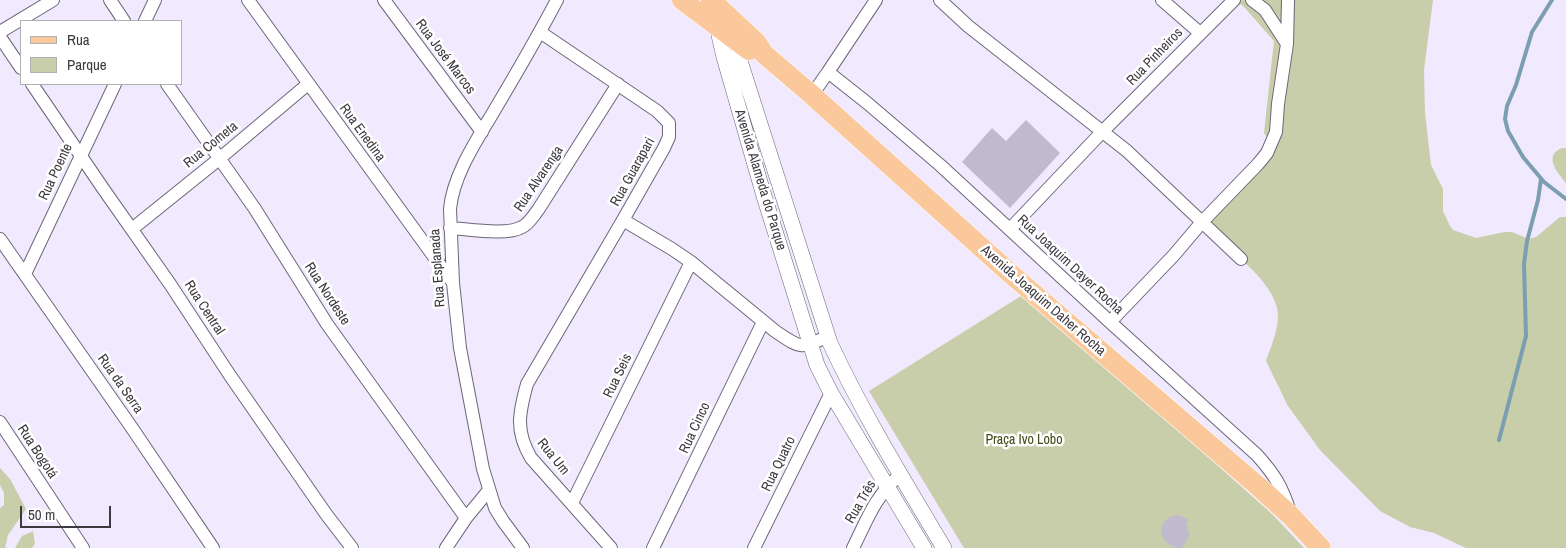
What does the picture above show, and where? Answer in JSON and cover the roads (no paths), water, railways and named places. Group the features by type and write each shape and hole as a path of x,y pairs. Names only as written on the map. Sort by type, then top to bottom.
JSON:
{"main road":[{"name":"Avenida Joaquim Daher Rocha","path":"682,0 718,14 740,36 750,51 764,54 812,95 1012,275 1259,487 1290,515 1321,548"}],"street":[{"path":"0,32 52,0"},
{"path":"110,0 123,20"},
{"path":"145,20 155,0"},
{"name":"Rua Enedina","path":"248,0 453,283"},
{"name":"Rua José Marcos","path":"384,0 482,132"},
{"name":"Rua Esplanada","path":"523,548 502,521 495,508 483,469 460,348 453,283 450,228 451,196 482,132 557,0"},
{"path":"812,95 876,0"},
{"path":"940,0 968,26 1134,157 1241,259"},
{"path":"1162,0 1200,33"},
{"path":"1252,0 1265,10 1287,44"},
{"path":"1110,322 1258,164 1272,144 1276,132 1287,44 1288,0"},
{"name":"Rua Pinheiros","path":"1010,230 1102,132 1232,2"},
{"name":"Avenida Alameda do Parque","path":"718,14 720,42 734,95 817,365 831,393 924,548"},
{"name":"Rua Guarapari","path":"535,369 624,220 664,148 670,131 668,123 657,111 540,32"},
{"name":"Avenida Alameda do Parque","path":"740,36 739,58 828,336 843,371 900,475 944,548"},
{"path":"0,37 20,67"},
{"name":"Rua Joaquim Dayer Rocha","path":"828,72 940,165 1257,455 1280,485 1290,515"},
{"name":"Rua Cometa","path":"132,229 308,84"},
{"name":"Rua Alvarenga","path":"450,228 503,231 516,230 524,226 538,210 618,84"},
{"name":"Rua Central","path":"33,85 170,284 229,374 352,548"},
{"name":"Rua Poente","path":"25,274 115,85"},
{"name":"Rua Nordeste","path":"168,85 255,209 327,324 466,518"},
{"path":"624,220 691,262 763,322 788,340 802,346 811,345 828,336"},
{"name":"Rua da Serra","path":"2,248 25,274 213,548"},
{"name":"Rua Seis","path":"572,504 691,262"},
{"name":"Rua Cinco","path":"654,548 763,322"},
{"name":"Rua Um","path":"535,369 527,384 519,419 520,433 524,446 531,458 610,548"},
{"name":"Rua Quatro","path":"754,548 831,393"},
{"name":"Rua Bogotá","path":"0,422 83,548"},
{"name":"Rua Três","path":"853,548 873,506 887,486 900,475"},
{"path":"446,548 466,518 489,490"}],"waterway":[{"path":"1552,0 1532,32 1516,85 1507,106 1505,119 1508,131 1523,157 1544,182 1566,199"},
{"path":"1499,440 1526,336 1524,264 1527,241 1538,200 1541,179"}],"park label":[{"name":"Praça Ivo Lobo","path":"1024,440"}]}
